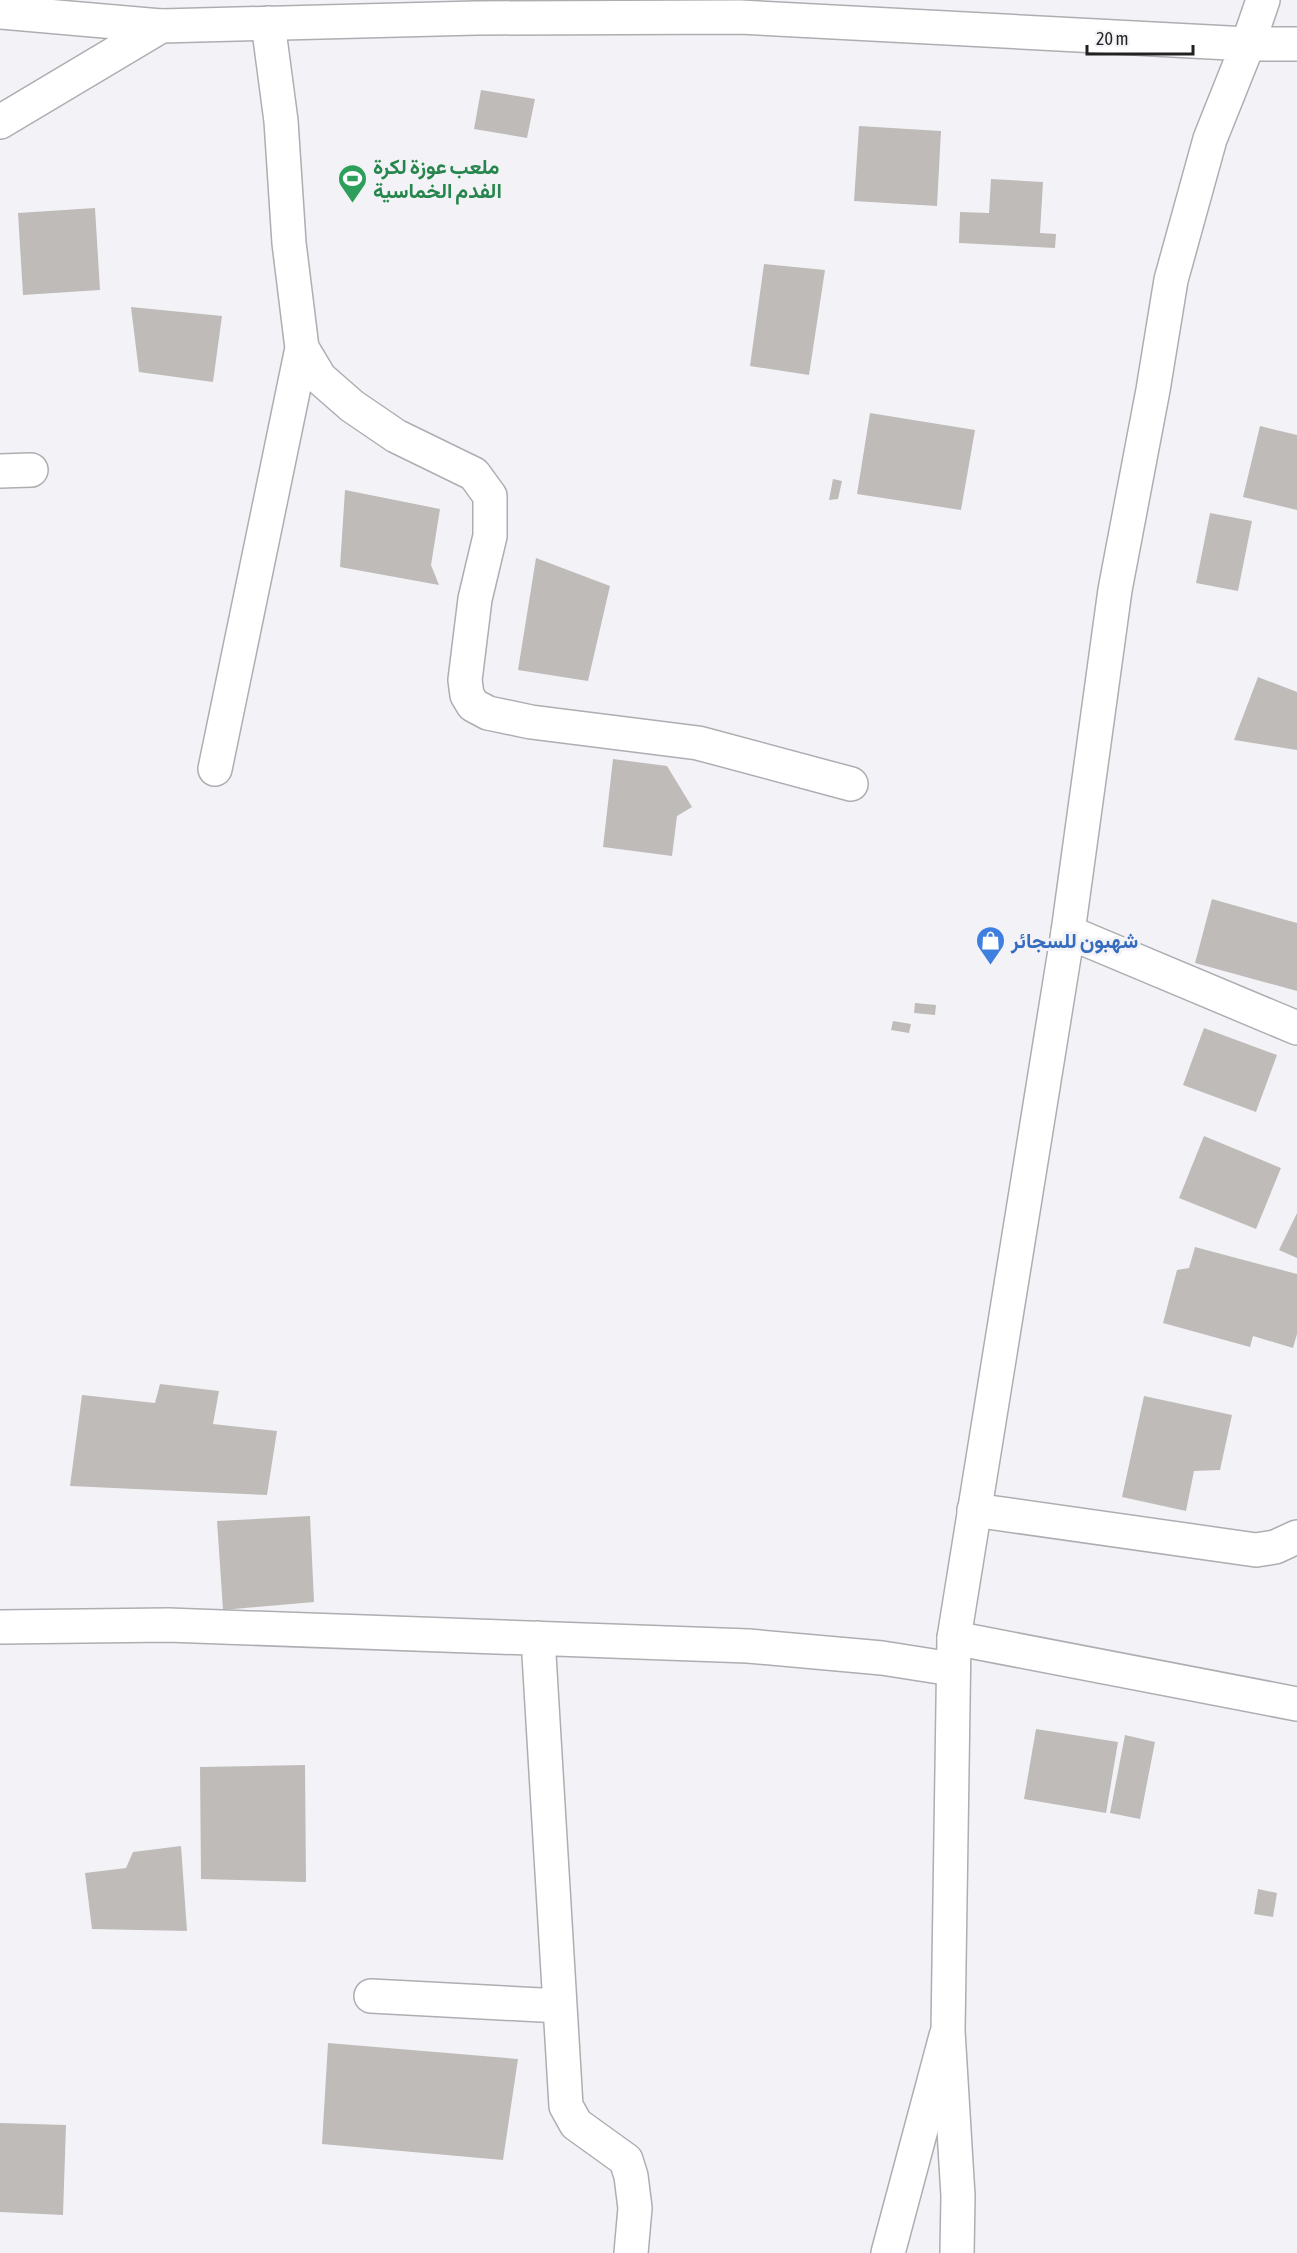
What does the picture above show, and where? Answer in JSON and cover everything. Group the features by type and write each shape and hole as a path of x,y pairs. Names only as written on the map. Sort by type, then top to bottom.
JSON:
{"street":[{"path":"957,2253 958,2196 948,2031 953,1654 974,1510 1068,932 1115,590 1151,402 1171,280 1210,139 1263,0"},
{"path":"0,12 161,26 268,23 476,9 741,9 1248,44 1297,44"},
{"path":"215,769 302,348 289,243 281,121 268,23"},
{"path":"0,122 161,26"},
{"path":"302,348 320,378 352,406 396,436 474,474 490,496 490,536 475,599 465,680 467,695 473,705 489,712 531,722 698,743 851,784"},
{"path":"1068,932 1297,1028"},
{"path":"974,1510 1256,1550 1275,1547 1297,1537"},
{"path":"0,1627 168,1625 748,1646 882,1658 953,1654 1297,1704"},
{"path":"538,1638 566,2106 576,2124 626,2160 631,2176 635,2208 632,2253"},
{"path":"371,1996 560,2006"},
{"path":"888,2253 948,2031"}],"building":[{"path":"481,90 535,99 527,138 474,129"},
{"path":"859,126 941,131 937,206 854,201"},
{"path":"991,179 1043,182 1040,233 1056,234 1055,248 959,243 960,212 989,213"},
{"path":"95,208 100,290 23,295 18,213"},
{"path":"764,264 825,270 809,375 750,366"},
{"path":"131,307 222,316 213,382 139,372"},
{"path":"870,413 975,430 961,510 857,494"},
{"path":"1260,426 1297,435 1297,510 1243,497"},
{"path":"833,479 842,481 838,499 829,500"},
{"path":"345,490 440,509 431,565 439,585 340,567"},
{"path":"1210,513 1252,521 1238,591 1196,583"},
{"path":"536,558 610,586 588,681 518,670"},
{"path":"1258,677 1297,692 1297,750 1234,740"},
{"path":"613,759 667,766 692,807 677,816 672,856 603,847"},
{"path":"1212,899 1297,923 1297,991 1195,963"},
{"path":"915,1003 936,1005 935,1015 914,1013"},
{"path":"893,1021 911,1024 909,1033 891,1030"},
{"path":"1204,1028 1277,1055 1256,1112 1183,1085"},
{"path":"1204,1136 1281,1168 1256,1229 1179,1198"},
{"path":"1297,1213 1297,1258 1279,1250"},
{"path":"1195,1247 1297,1274 1297,1334 1293,1348 1253,1336 1250,1347 1163,1323 1177,1270 1189,1268"},
{"path":"160,1384 219,1391 213,1424 277,1431 267,1495 70,1486 82,1395 155,1403"},
{"path":"1144,1396 1232,1415 1220,1470 1194,1471 1186,1511 1122,1497"},
{"path":"310,1516 314,1602 223,1610 217,1521"},
{"path":"1036,1729 1118,1742 1106,1813 1024,1799"},
{"path":"1125,1735 1155,1742 1140,1819 1110,1813"},
{"path":"305,1765 306,1882 201,1879 200,1767"},
{"path":"181,1846 187,1931 92,1929 85,1873 126,1868 133,1852"},
{"path":"1258,1889 1277,1893 1273,1917 1254,1914"},
{"path":"328,2043 518,2059 503,2160 322,2144"},
{"path":"0,2123 66,2125 63,2215 0,2212"}],"place":[{"name":"ملعب عوزة لكرة الفدم الخماسية","path":"352,204"},
{"name":"شهبون للسجائر","path":"990,966"}]}
